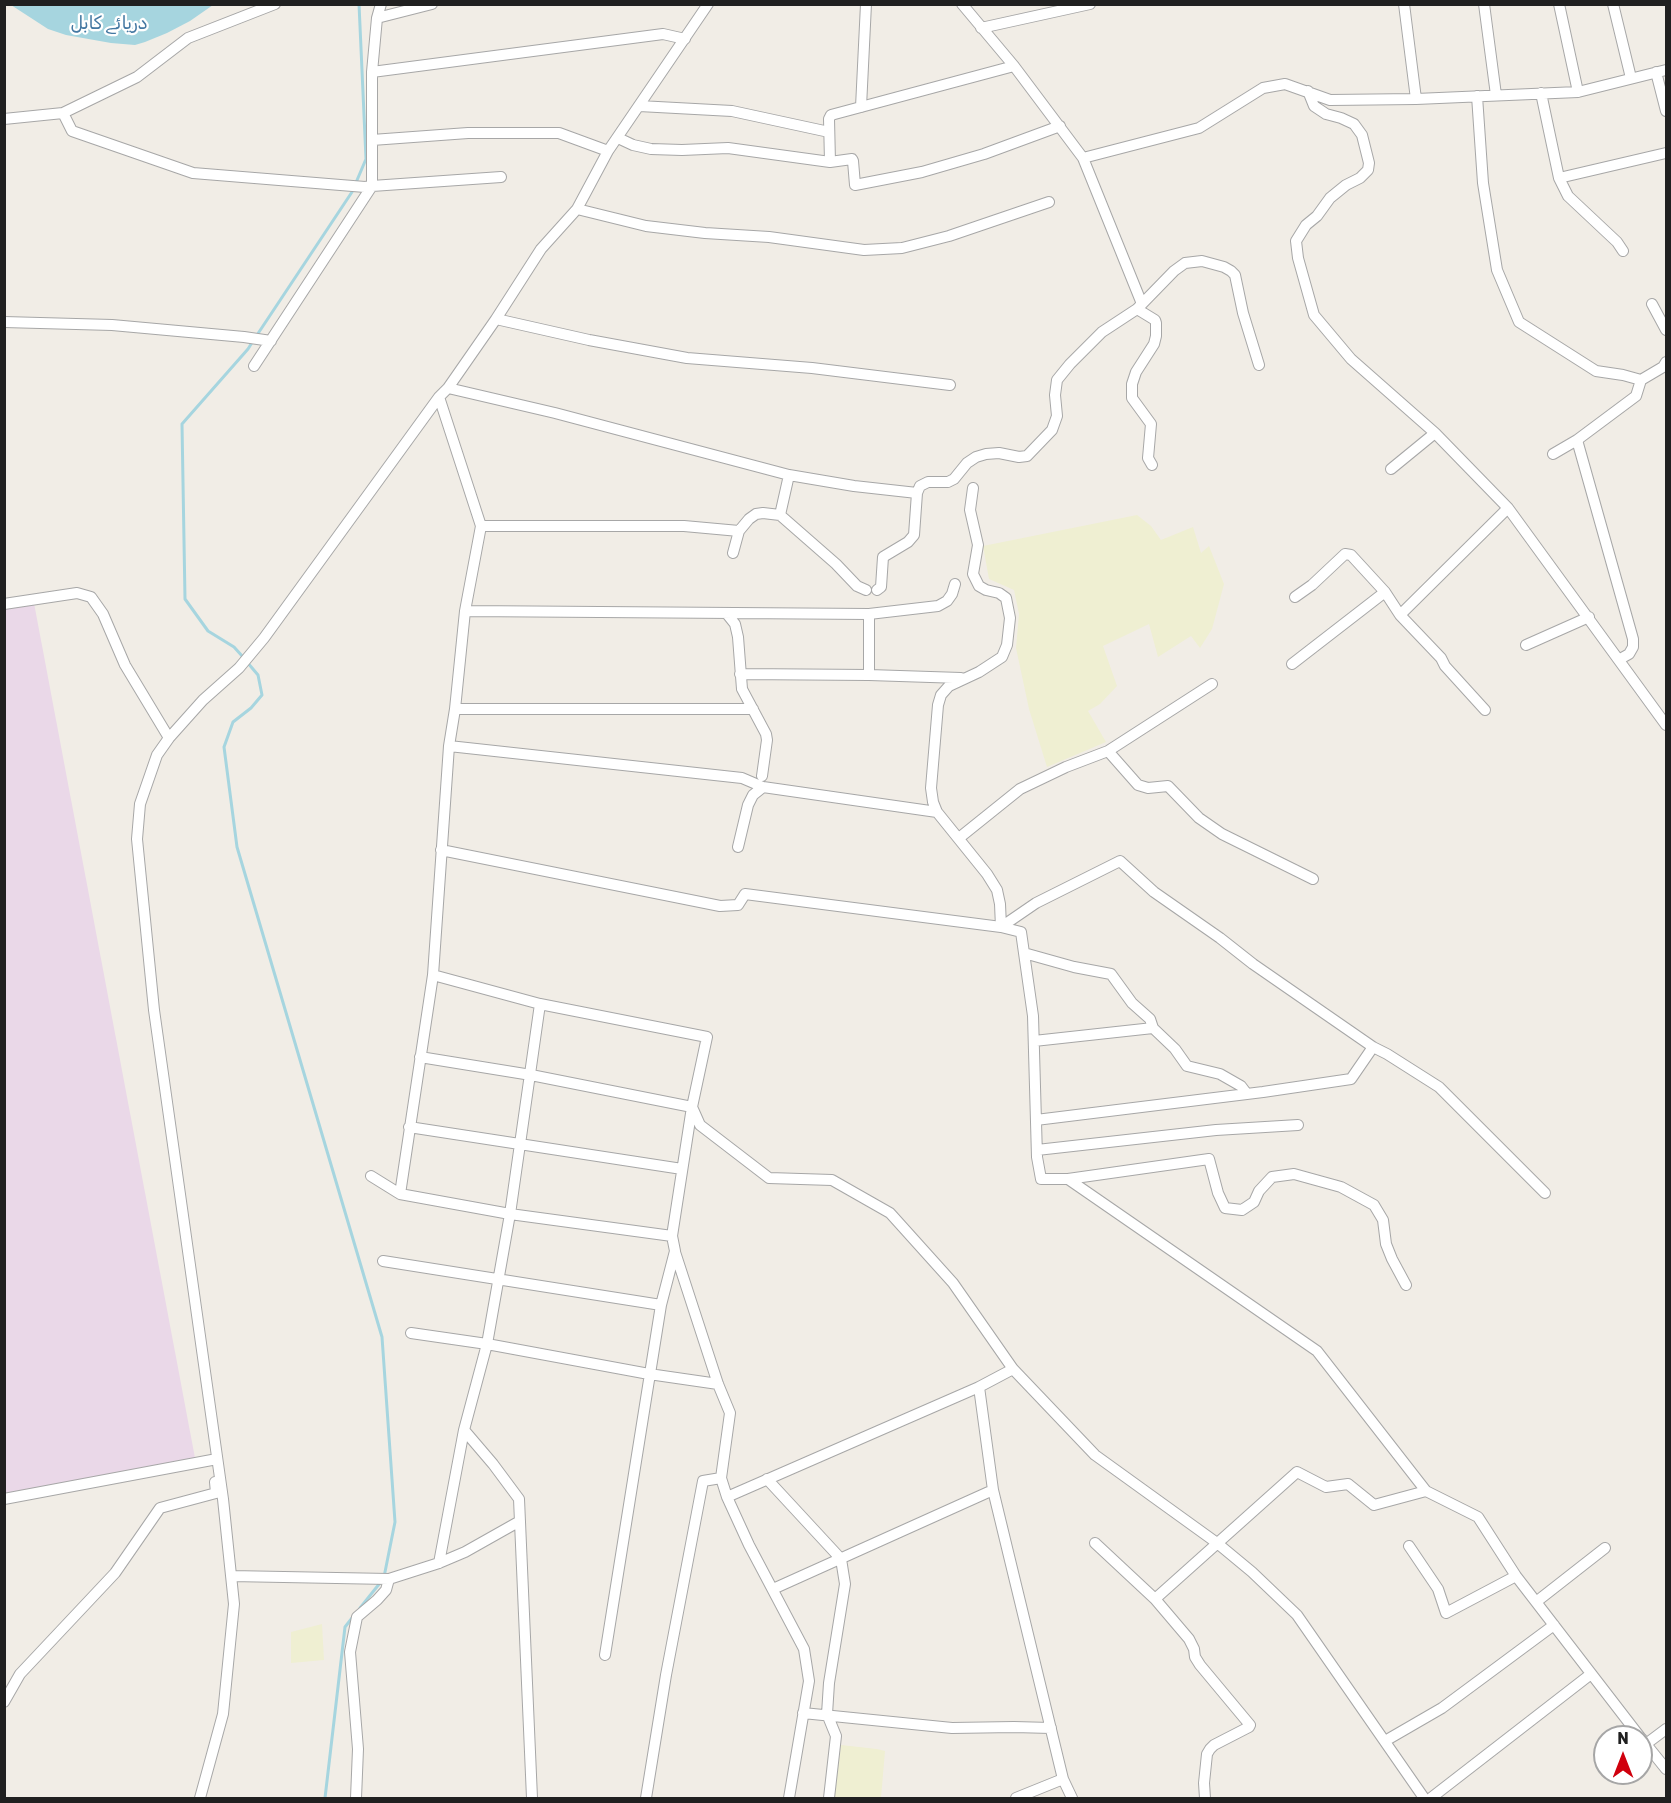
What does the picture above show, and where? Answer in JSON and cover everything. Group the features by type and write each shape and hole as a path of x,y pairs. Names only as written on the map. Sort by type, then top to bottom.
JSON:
{"street":[{"path":"4,119 63,113 137,77 188,38 275,4"},
{"path":"254,366 266,340 368,187 372,140 372,72 381,4"},
{"path":"378,18 432,4"},
{"path":"200,1798 223,1714 234,1604 154,1010 137,838 140,804 157,755 169,738 203,700 239,668 264,638 439,397 448,388 541,249 577,209 608,151 708,4"},
{"path":"861,107 866,4"},
{"path":"962,4 1014,66 1083,158 1139,307 1155,320 1154,344 1136,372 1132,384 1132,398 1151,424 1148,458 1152,465"},
{"path":"981,28 1090,4"},
{"path":"1404,4 1416,99"},
{"path":"1484,4 1496,95"},
{"path":"1559,4 1578,92"},
{"path":"1614,4 1631,78"},
{"path":"372,72 663,34 685,39"},
{"path":"830,162 829,116 1014,66"},
{"path":"1083,158 1199,128 1263,88 1285,84 1330,100 1416,99 1578,92 1661,71 1666,111"},
{"path":"1308,91 1314,106 1326,114 1354,124 1362,135 1369,163 1368,170 1360,178 1346,185 1330,198 1317,216 1306,225 1296,241 1298,258 1314,315 1351,359 1435,433 1508,508 1666,725"},
{"path":"1541,93 1559,178 1568,196 1617,242 1623,252"},
{"path":"1477,96 1482,183 1497,270 1519,322 1596,370 1641,380 1665,368"},
{"path":"639,106 732,111 829,132"},
{"path":"63,113 72,131 193,173 351,187 501,177"},
{"path":"618,138 633,145 651,149 728,148 830,162 853,159 855,185 922,172 984,154 1060,126"},
{"path":"372,140 468,133 559,133 608,151"},
{"path":"1559,178 1666,153"},
{"path":"577,209 646,226 770,237 864,250 902,248 950,236 1049,202"},
{"path":"733,553 738,531 749,519 756,514 763,513 780,515 836,564 857,586 871,590 881,587 883,557 908,542 914,535 917,493 920,486 928,482 948,482 954,479 967,463 986,454 999,453 1019,458 1027,456 1052,430 1057,416 1055,395 1057,380 1070,364 1102,332 1139,307 1174,271 1185,263 1202,261 1224,267 1235,275 1243,313 1259,365"},
{"path":"1652,304 1666,330"},
{"path":"496,319 589,340 687,358 812,368 950,385"},
{"path":"4,322 112,325 266,340"},
{"path":"1553,454 1577,440 1636,396 1641,380"},
{"path":"448,388 555,413 789,475 854,486 917,493"},
{"path":"400,1194 433,975 449,746 465,611 481,526 439,397"},
{"path":"1391,468 1435,433"},
{"path":"1577,440 1633,639 1633,647 1629,654 1620,659"},
{"path":"780,515 789,475"},
{"path":"973,488 970,510 978,545 973,574 979,586 1006,598 1010,618 1007,645 1002,657 979,672 949,686 941,695 938,705 932,788 933,802 937,812 987,874 997,890 1001,927"},
{"path":"1400,615 1508,508"},
{"path":"481,526 663,526 738,531"},
{"path":"1295,597 1312,585 1345,554 1351,555 1385,592 1400,615 1441,657 1445,666 1485,710"},
{"path":"465,611 869,614 938,606 952,594 955,584"},
{"path":"1292,664 1385,592"},
{"path":"4,604 77,594 92,597 104,614 125,665 169,738"},
{"path":"727,614 735,624 738,637 742,689 767,740 763,782 748,805 738,847"},
{"path":"869,614 869,675"},
{"path":"1526,645 1589,617"},
{"path":"740,675 965,678"},
{"path":"959,838 1020,789 1066,767 1108,751 1212,684"},
{"path":"455,709 753,709"},
{"path":"449,746 742,778 937,812"},
{"path":"1108,751 1138,785 1148,788 1168,786 1199,818 1222,834 1313,879"},
{"path":"441,850 720,906 738,905 745,894 1001,927 1021,932 1033,1016 1037,1150 1041,1179 1068,1179 1209,1159 1218,1193 1226,1208 1242,1210 1254,1202 1259,1191 1272,1177 1294,1174 1341,1187 1374,1205 1383,1220 1386,1244 1406,1285"},
{"path":"1001,927 1036,903 1120,861 1154,892 1253,964 1373,1047 1439,1087 1545,1193"},
{"path":"1024,953 1074,967 1112,974 1132,1003 1150,1019 1153,1028 1175,1049 1187,1066 1220,1074 1242,1086 1246,1094"},
{"path":"433,975 540,1004 707,1037 692,1107 672,1236 718,1384 730,1413 721,1478 727,1497 749,1545 804,1649 809,1681 789,1798"},
{"path":"439,1563 464,1430 487,1344 510,1214 540,1004"},
{"path":"1034,1041 1153,1028"},
{"path":"1036,1120 1351,1079 1373,1047"},
{"path":"420,1057 531,1075 692,1107"},
{"path":"692,1107 700,1125 769,1178 832,1180 890,1213 953,1283 1013,1369 1095,1455 1217,1543 1252,1572 1297,1615 1424,1798"},
{"path":"1037,1150 1216,1130 1298,1125"},
{"path":"409,1127 682,1170"},
{"path":"371,1176 400,1194 510,1214 672,1236"},
{"path":"1068,1179 1317,1351 1426,1491 1478,1517 1516,1576 1631,1725"},
{"path":"605,1655 649,1374 661,1305 675,1251"},
{"path":"383,1261 661,1305"},
{"path":"411,1333 718,1384"},
{"path":"727,1497 979,1388 1013,1369"},
{"path":"979,1388 993,1490 1063,1779 1072,1798"},
{"path":"464,1430 519,1499 532,1798"},
{"path":"4,1500 216,1460"},
{"path":"4,1702 20,1674 115,1573 160,1508 216,1493 216,1460"},
{"path":"1155,1599 1297,1472 1326,1487 1348,1484 1374,1505 1426,1491"},
{"path":"646,1798 666,1675 703,1481 721,1478"},
{"path":"767,1479 841,1559 845,1584 829,1683 827,1714 836,1736 829,1798"},
{"path":"773,1589 993,1490"},
{"path":"231,1576 389,1579 465,1552 520,1521"},
{"path":"1095,1543 1155,1599 1189,1639 1200,1665 1250,1725 1210,1749 1204,1783 1205,1798"},
{"path":"1409,1546 1438,1589 1446,1613 1516,1576"},
{"path":"1536,1602 1605,1548"},
{"path":"356,1798 358,1749 350,1652 357,1617 386,1590 389,1579"},
{"path":"1384,1741 1442,1708 1554,1625"},
{"path":"1431,1798 1591,1674"},
{"path":"803,1713 952,1728 1052,1728"},
{"path":"1653,1753 1666,1769"},
{"path":"1016,1798 1063,1779"}],"shaded area":[{"path":"34,603 195,1458 5,1496 4,609"}],"green space":[{"path":"1137,515 1151,526 1161,540 1193,527 1201,553 1209,546 1224,584 1212,629 1200,648 1191,636 1158,657 1149,624 1103,646 1117,686 1100,704 1088,711 1106,742 1047,767 1029,709 1016,648 1019,614 1014,590 989,579 983,546"},
{"path":"322,1624 324,1660 291,1663 291,1632"},
{"path":"841,1745 885,1751 881,1798 834,1798"}],"water":[{"name":"دریائے کابل","path":"11,5 213,5 167,33 135,45 66,35 48,29"}],"waterway":[{"path":"257,335 352,192 366,159 359,4"},
{"path":"243,657 234,647 208,631 185,599 182,424 253,341"},
{"path":"247,662 258,675 262,695 251,708 233,722 224,747 237,847 382,1337 395,1522 384,1577"},
{"path":"360,1608 380,1583"},
{"path":"325,1798 345,1627 352,1618"}]}
